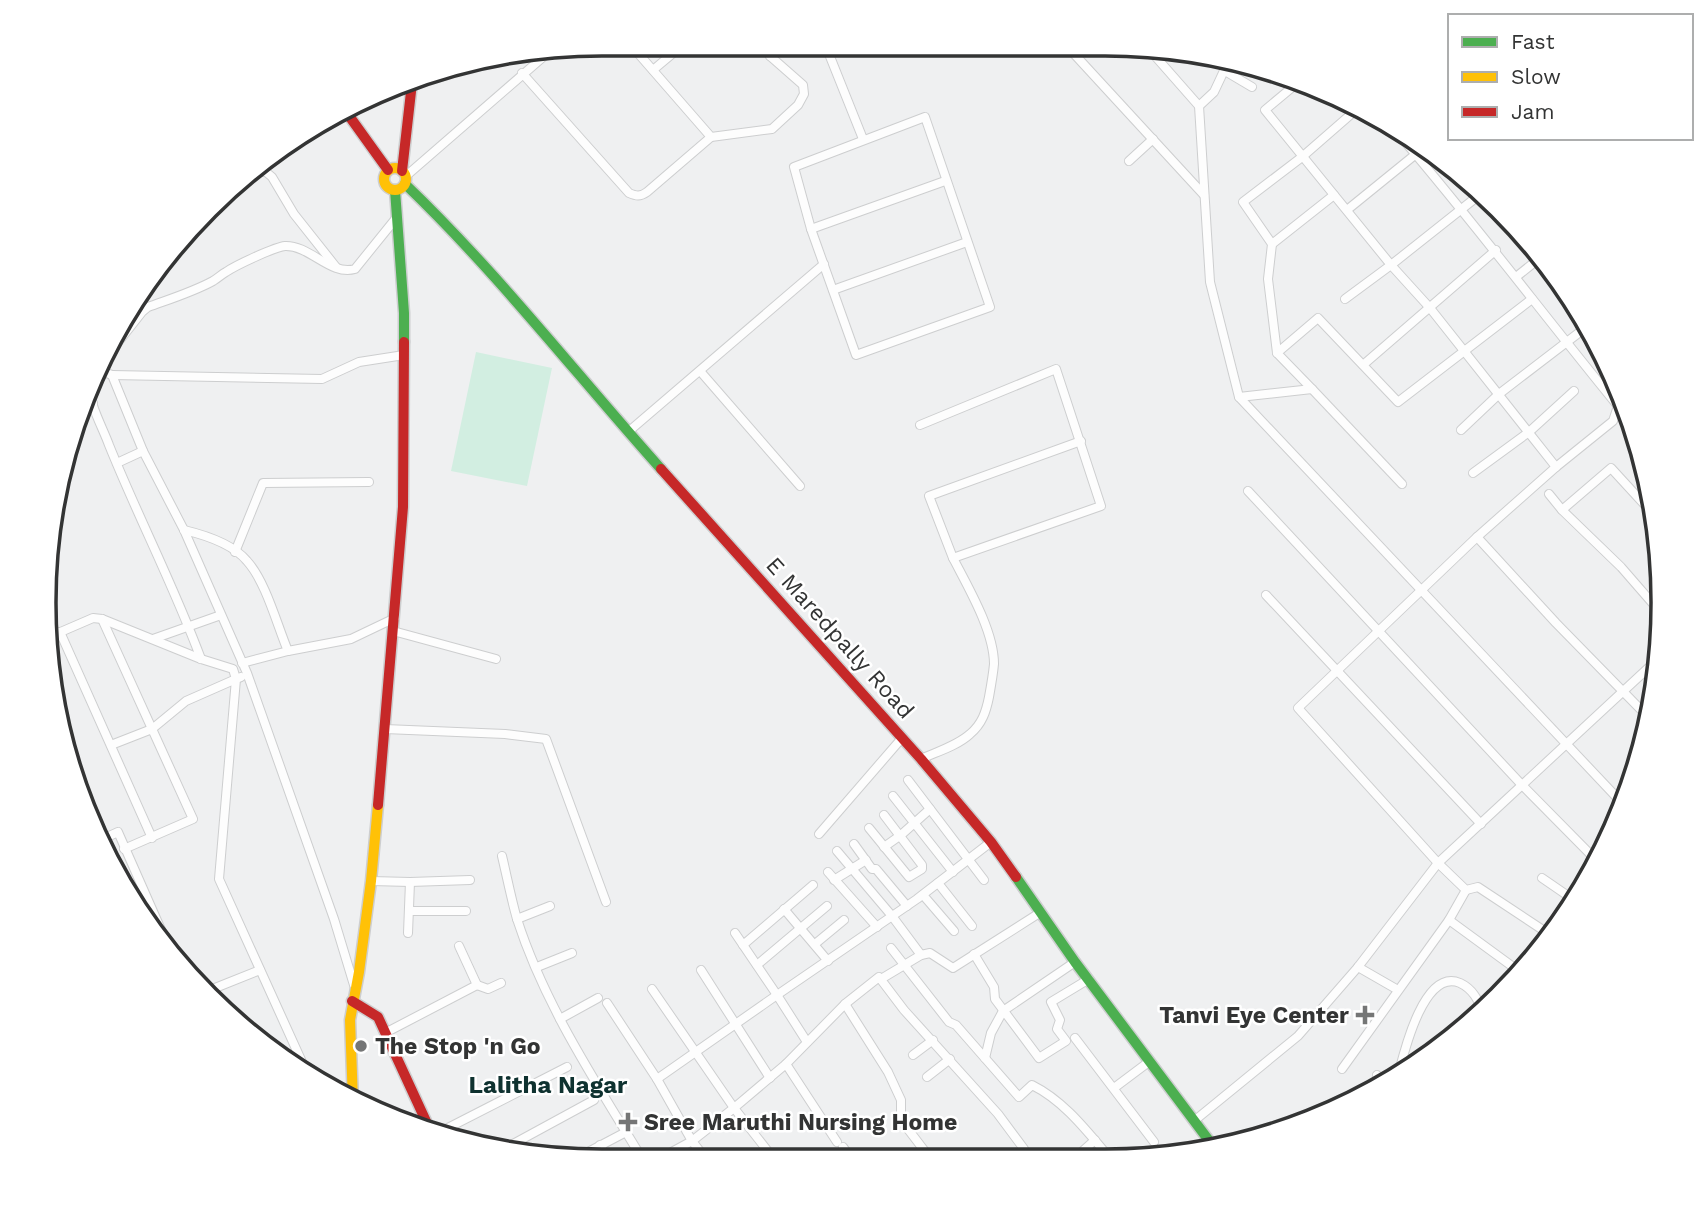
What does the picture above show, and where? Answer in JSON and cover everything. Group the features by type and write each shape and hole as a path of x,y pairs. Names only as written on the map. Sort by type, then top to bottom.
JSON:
{"main road":[{"path":"352,1088 350,1026 352,1001 359,972 371,881 403,507 404,313 397,217 411,91"},
{"path":"350,118 388,170"},
{"path":"395,167 402,180 387,188 384,176 388,170 395,167"},
{"name":"E Maredpally Road","path":"402,180 501,286 921,759 991,842 1075,961 1207,1139"},
{"path":"352,1001 378,1017 428,1120"}],"street":[{"path":"641,56 711,138"},
{"path":"653,70 670,56"},
{"path":"522,73 629,193 642,196 711,138 772,129 803,98 803,85 770,56"},
{"path":"830,56 863,139"},
{"path":"1076,56 1204,195"},
{"path":"1158,59 1199,106 1210,282 1239,397 1615,796"},
{"path":"402,180 538,60"},
{"path":"1199,106 1214,92 1225,71 1252,87"},
{"path":"1290,89 1265,110 1391,265 1430,308 1556,467"},
{"path":"1350,114 1302,157 1243,202 1272,244 1268,279 1277,353 1402,484"},
{"path":"925,117 945,181 990,307 856,355 811,229 794,167 925,117"},
{"path":"1129,161 1153,139"},
{"path":"1347,210 1416,154 1496,250 1610,397"},
{"path":"266,172 272,177 294,214 337,267"},
{"path":"811,229 945,181"},
{"path":"1272,244 1334,195"},
{"path":"1345,299 1473,200"},
{"path":"129,328 148,307 215,280 225,272 278,247 291,247 337,267 355,269 397,217"},
{"path":"833,290 967,242"},
{"path":"1363,365 1496,250"},
{"path":"628,432 824,264"},
{"path":"1516,277 1533,264"},
{"path":"1277,353 1318,318 1398,402 1532,299"},
{"path":"1461,430 1499,394 1580,333"},
{"path":"107,373 322,379 359,362 404,355"},
{"path":"920,425 1056,369 1101,506 953,558"},
{"path":"700,370 800,486"},
{"path":"112,375 143,451 184,530 247,673 334,919 354,985"},
{"path":"1239,397 1311,388"},
{"path":"1473,473 1529,432 1574,391"},
{"path":"94,405 201,659"},
{"path":"1466,890 1438,863 1298,708 1477,537 1613,421 1616,412"},
{"path":"921,759 967,737 979,726 986,712 994,662 990,641 973,597 953,558 929,496 1081,441"},
{"path":"117,463 143,451"},
{"path":"1562,510 1611,468 1641,500"},
{"path":"235,552 263,483 369,482"},
{"path":"1248,491 1521,784 1590,854"},
{"path":"1549,494 1651,601"},
{"path":"184,530 200,534 247,561 261,584 288,651"},
{"path":"1477,537 1640,709"},
{"path":"1266,595 1481,824"},
{"path":"153,639 221,615"},
{"path":"57,633 93,618 102,619 233,669 236,679 219,879 299,1057"},
{"path":"242,663 351,639 395,618"},
{"path":"102,619 193,820 124,849"},
{"path":"393,631 496,659"},
{"path":"60,632 152,838"},
{"path":"1194,1121 1298,1036 1358,967 1438,863 1647,669"},
{"path":"111,745 152,729 186,701 247,673"},
{"path":"384,730 505,734 546,739 606,902"},
{"path":"819,834 902,738"},
{"path":"908,779 984,880"},
{"path":"893,796 953,872"},
{"path":"884,847 930,809"},
{"path":"869,828 907,876 912,878 923,867 884,815"},
{"path":"109,837 118,832 145,901"},
{"path":"657,1079 695,1050 923,895 991,842"},
{"path":"854,844 907,906"},
{"path":"836,851 892,916 921,955"},
{"path":"502,856 517,919 559,1019 636,1149"},
{"path":"834,880 866,860"},
{"path":"828,872 877,927"},
{"path":"1542,878 1566,895"},
{"path":"371,881 410,883 470,880"},
{"path":"408,933 410,883"},
{"path":"938,883 972,926"},
{"path":"743,944 813,885"},
{"path":"1342,1069 1449,920 1466,890 1478,887 1542,929"},
{"path":"923,895 954,931"},
{"path":"517,919 550,906"},
{"path":"757,965 827,906"},
{"path":"784,909 828,961"},
{"path":"409,911 466,911"},
{"path":"881,979 921,955 930,953 953,968 1041,912"},
{"path":"815,944 844,920"},
{"path":"1449,920 1512,966"},
{"path":"735,933 807,1042"},
{"path":"458,946 477,985 488,989 501,983"},
{"path":"891,948 949,1022 957,1025 1019,1097 1032,1085 1048,1093 1102,1149"},
{"path":"537,967 572,953"},
{"path":"974,954 994,987 995,999 1039,1058 1066,1041 1057,1028 1060,1020 1051,1002 1089,979"},
{"path":"985,1058 990,1033 1003,1011 1075,961"},
{"path":"1358,967 1398,990"},
{"path":"215,988 260,970"},
{"path":"701,970 770,1078"},
{"path":"677,1149 692,1141 770,1078 837,1016 845,1004 879,976 904,1010 998,1114 1024,1149"},
{"path":"1403,1060 1424,1002 1442,982 1448,980 1466,986 1478,1001"},
{"path":"385,1033 477,985"},
{"path":"652,989 734,1108 766,1149"},
{"path":"559,1019 598,998"},
{"path":"607,1003 657,1079 698,1149"},
{"path":"845,1004 888,1072 901,1100 901,1120 923,1149"},
{"path":"1075,1038 1154,1142"},
{"path":"913,1055 933,1040"},
{"path":"927,1077 950,1059"},
{"path":"1114,1088 1150,1061"},
{"path":"786,1064 844,1149"},
{"path":"448,1126 567,1067"},
{"path":"517,1142 594,1100"},
{"path":"593,1149 626,1132"},
{"path":"1085,1149 1095,1140"},
{"path":"600,1145 602,1149"}],"green space":[{"path":"476,352 552,368 527,486 451,471"}],"traffic: fast":[{"path":"405,184 472,252 661,469"},
{"path":"395,190 404,342"},
{"path":"1016,877 1075,962 1207,1139"}],"traffic: slow":[{"path":"395,168 403,171 406,179 403,187 395,190 387,187 384,179 387,171 395,168"},
{"path":"353,1088 350,1020 371,881 378,805"}],"traffic: jam":[{"path":"402,171 411,91"},
{"path":"350,118 388,170"},
{"path":"378,805 403,507 404,342"},
{"path":"661,469 921,759 991,842 1016,877"},
{"path":"352,1001 378,1017 425,1119"}],"place":[{"name":"Tanvi Eye Center","path":"1365,1015"},
{"name":"The Stop 'n Go","path":"361,1046"},
{"name":"Sree Maruthi Nursing Home","path":"628,1122"}],"district":[{"name":"Lalitha Nagar","path":"548,1085"}]}
